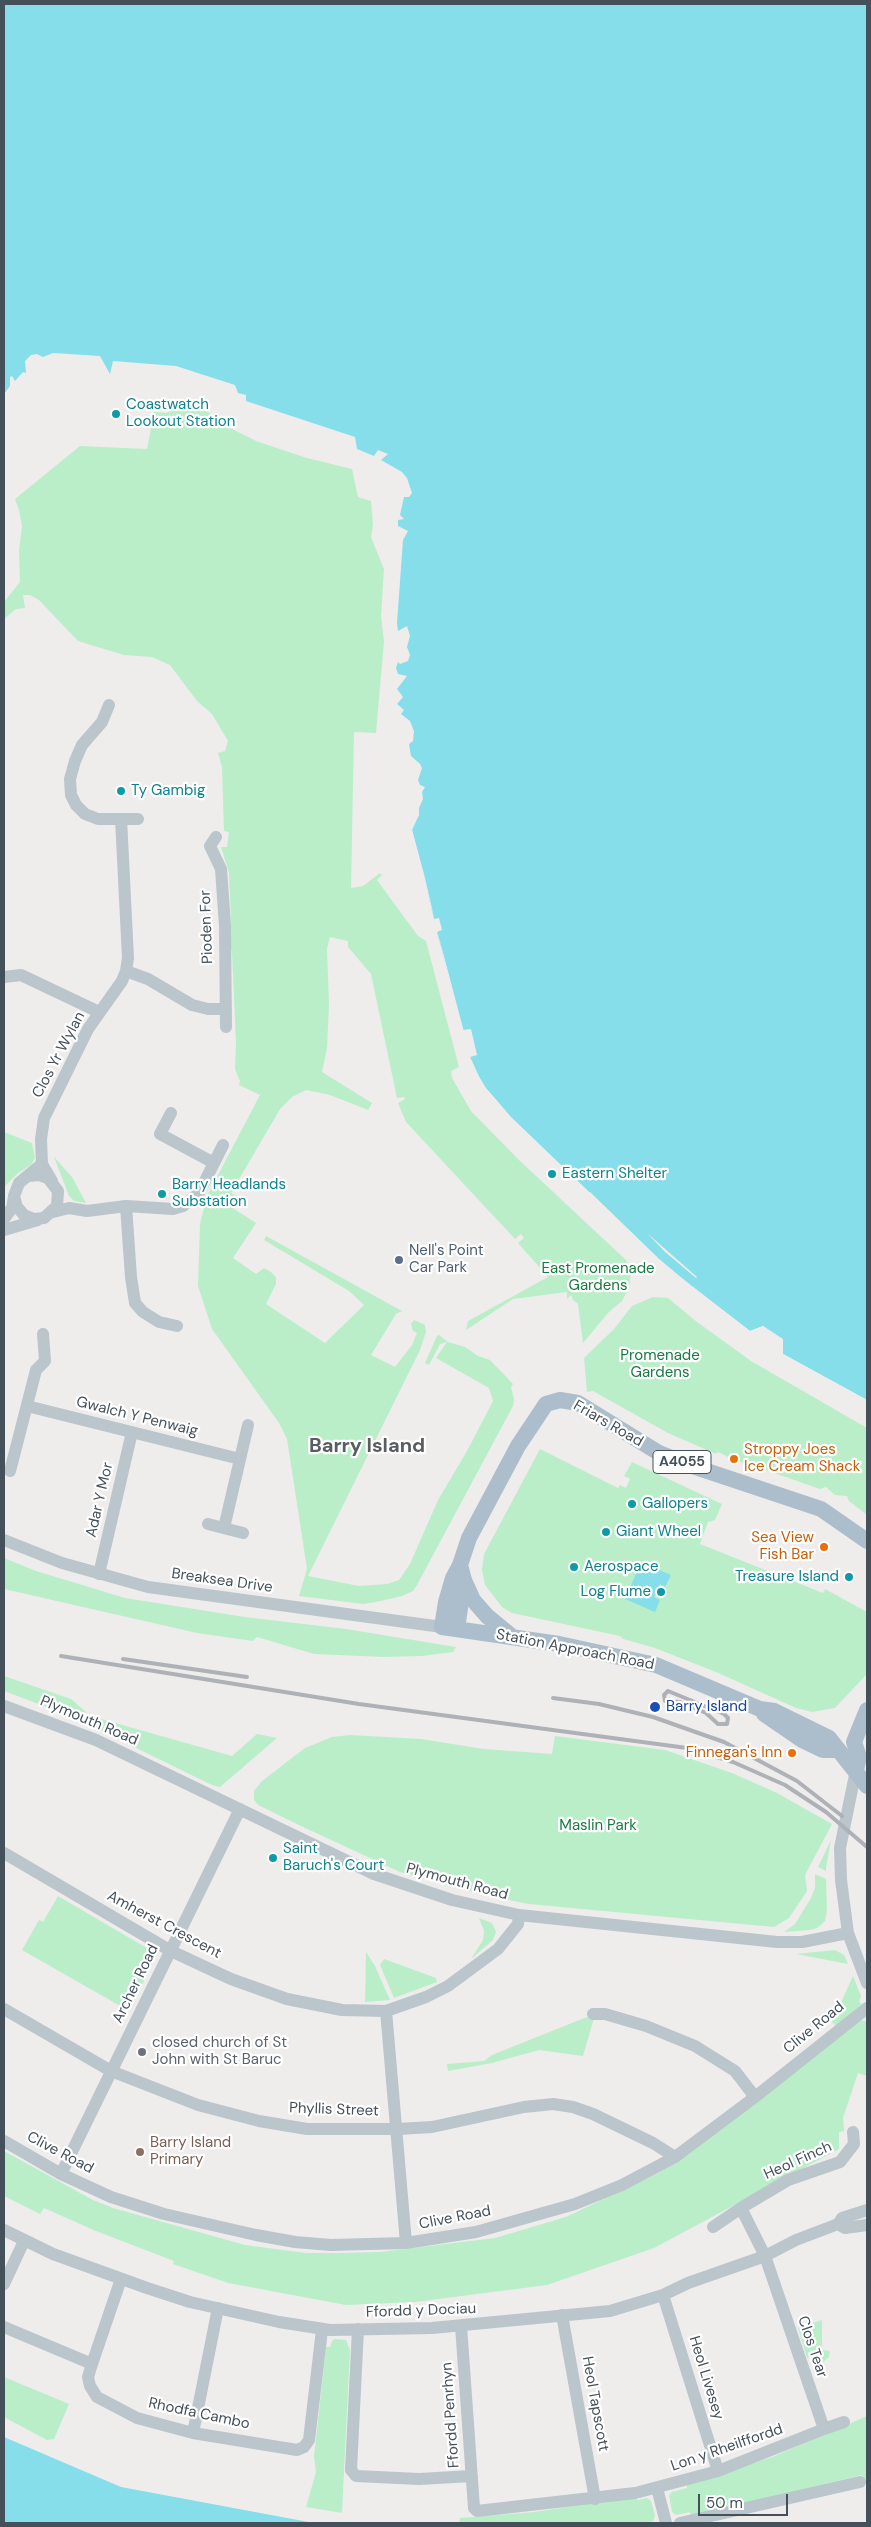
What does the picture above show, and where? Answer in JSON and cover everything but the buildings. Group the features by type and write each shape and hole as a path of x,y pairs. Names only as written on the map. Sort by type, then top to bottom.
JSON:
{"main road":[{"name":"Friars Road","path":"450,1628 446,1602 453,1578 462,1573 469,1538 518,1446 546,1404 560,1400 578,1403 659,1453 734,1482 821,1509 867,1541"},
{"path":"462,1573 480,1609 511,1636"},
{"name":"Station Approach Road","path":"450,1628 511,1636 648,1663 681,1675 760,1709 771,1721 823,1750 836,1750 861,1760 867,1786"},
{"path":"861,1760 854,1742 867,1710"}],"street":[{"path":"109,705 102,722 82,745 75,761 70,779 71,795 76,805 85,814 98,819 138,818"},
{"name":"Clos Yr Wylan","path":"52,1181 42,1164 41,1139 44,1118 88,1029 117,989 126,971 128,958 121,819"},
{"name":"Pioden For","path":"208,843 221,869 225,926 226,1027"},
{"path":"126,971 148,980 192,1005 208,1009 226,1009"},
{"path":"4,977 21,975 99,1012"},
{"path":"171,1113 160,1134 214,1163"},
{"path":"4,1230 69,1208 87,1210 126,1206 163,1209 183,1206 198,1193 223,1145"},
{"path":"4,1219 12,1208 19,1183 42,1164"},
{"path":"29,1176 44,1176 52,1181 59,1196 69,1208"},
{"path":"14,1196 17,1207 24,1215 40,1219"},
{"path":"53,1212 57,1206 59,1196"},
{"path":"126,1206 130,1277 135,1303 143,1312 159,1322 178,1326"},
{"path":"10,1471 36,1370 45,1361 43,1334"},
{"name":"Gwalch Y Penwaig","path":"27,1406 240,1459"},
{"path":"224,1528 248,1425"},
{"name":"Adar Y Mor","path":"99,1574 132,1432"},
{"path":"208,1524 243,1533"},
{"name":"Breaksea Drive","path":"4,1540 99,1574 169,1591 450,1628"},
{"name":"Plymouth Road","path":"4,1706 96,1740 374,1874 452,1900 519,1915 790,1943 818,1940 848,1933"},
{"path":"861,1760 840,1848 842,1896 848,1933 867,1983"},
{"name":"Archer Road","path":"61,2174 240,1808"},
{"name":"Amherst Crescent","path":"4,1853 171,1951 231,1978 287,1999 342,2010 386,2011 426,1997 448,1986 474,1969 498,1949 518,1924 519,1915"},
{"name":"Clive Road","path":"4,2141 61,2174 111,2197 164,2214 248,2234 295,2242 331,2245 406,2243 476,2232 536,2216 622,2185 675,2156 755,2097 855,2015 867,2008"},
{"name":"Phyllis Street","path":"4,2010 111,2071 198,2105 259,2121 307,2129 398,2129 432,2127 524,2107 553,2104 573,2106 593,2114 653,2143 675,2156"},
{"path":"386,2011 398,2129 406,2243"},
{"path":"593,2014 605,2014 646,2026 695,2046 735,2071 755,2097"},
{"name":"Heol Finch","path":"713,2227 740,2208 788,2180 840,2162 854,2144 853,2132"},
{"path":"740,2208 765,2256"},
{"name":"Ffordd y Dociau","path":"4,2230 54,2254 121,2279 218,2308 322,2330 461,2326 562,2315 610,2312 663,2295 688,2283 765,2256 796,2240 838,2224 842,2218 867,2210"},
{"name":"Ffordd y Dociau","path":"838,2224 845,2228 867,2225"},
{"path":"4,2284 24,2241"},
{"name":"Clos Tear","path":"765,2256 824,2429"},
{"name":"Rhodfa Cambo","path":"121,2279 88,2377 90,2386 97,2397 138,2418 193,2433 297,2450 304,2447 309,2440 322,2330"},
{"name":"Heol Livesey","path":"663,2295 718,2471"},
{"path":"193,2433 218,2308"},
{"name":"Heol Tapscott","path":"562,2315 596,2499"},
{"name":"Ffordd Penrhyn","path":"358,2329 351,2470 356,2476 419,2479 472,2476 461,2326"},
{"path":"4,2327 92,2364"},
{"path":"824,2429 844,2422"},
{"name":"Lon y Rheilffordd","path":"472,2476 474,2508 477,2511 596,2499 657,2488 718,2471 824,2429"},
{"path":"680,2523 860,2482"},
{"path":"657,2488 666,2523"}],"green space":[{"name":"East Promenade Gardens","path":"177,400 208,412 230,428 256,441 307,458 352,469 358,497 371,501 373,525 371,537 384,569 381,616 384,641 376,733 354,732 351,888 363,886 380,873 382,875 377,880 418,936 426,941 459,1067 451,1071 452,1078 471,1111 519,1160 626,1260 631,1271 629,1288 622,1301 608,1313 583,1343 578,1304 571,1295 567,1299 567,1292 513,1299 466,1330 468,1321 548,1277 518,1243 524,1238 521,1234 515,1239 406,1122 398,1103 405,1099 404,1097 397,1098 371,974 348,947 348,941 330,937 327,949 329,1004 327,1048 322,1072 372,1103 368,1110 330,1095 306,1090 292,1097 280,1109 231,1193 240,1198 234,1209 256,1223 233,1258 256,1274 264,1268 271,1272 276,1277 276,1284 266,1304 325,1343 364,1305 349,1291 264,1240 266,1236 402,1311 396,1314 371,1355 395,1367 412,1345 417,1333 413,1331 411,1324 414,1320 425,1325 426,1332 420,1350 308,1576 359,1586 387,1584 399,1580 410,1564 438,1500 467,1451 493,1401 489,1388 436,1358 447,1342 440,1344 429,1365 425,1363 437,1336 439,1335 448,1342 465,1347 478,1356 490,1360 513,1384 511,1387 514,1399 513,1406 417,1585 413,1591 402,1596 376,1602 363,1604 299,1596 307,1569 287,1439 279,1423 212,1329 198,1286 200,1224 207,1196 260,1095 239,1085 240,1081 235,1069 236,1042 232,952 230,947 229,873 221,847 227,847 229,832 224,831 222,767 218,753 225,751 228,741 212,714 197,701 170,665 152,657 124,655 78,641 39,600 30,595 23,595 25,608 16,609 4,619 4,602 20,582 19,551 22,526 15,499 80,446 147,449 154,412 167,413 177,405"},
{"path":"4,1132 32,1143 35,1158 31,1165 18,1173 4,1187"},
{"path":"54,1157 72,1177 86,1203 74,1201 69,1196"},
{"name":"Promenade Gardens","path":"653,1297 668,1298 697,1322 751,1361 867,1428 867,1515 849,1501 847,1496 835,1495 826,1487 820,1489 760,1468 758,1472 754,1471 748,1468 749,1466 738,1461 738,1453 730,1453 728,1457 718,1452 716,1454 668,1433 593,1391 587,1392 584,1358 614,1329 632,1306"},
{"path":"540,1449 618,1488 620,1485 626,1488 630,1479 624,1476 632,1462 722,1504 715,1520 708,1522 700,1544 823,1593 825,1589 867,1612 867,1674 835,1708 812,1712 796,1708 716,1672 655,1648 623,1639 620,1636 512,1613 502,1607 485,1585 482,1570 484,1554"},
{"path":"4,1558 36,1571 125,1598 245,1617 346,1629 456,1647 453,1652 422,1656 384,1657 314,1654 257,1637 253,1641 197,1633 4,1589"},
{"path":"4,1676 71,1699 86,1712 79,1719 4,1691"},
{"path":"94,1717 232,1756 257,1734 277,1738 220,1787 212,1785 91,1726"},
{"name":"Maslin Park","path":"350,1735 421,1739 484,1749 552,1754 555,1736 665,1750 732,1773 777,1793 832,1824 805,1875 807,1891 789,1918 774,1927 529,1904 479,1894 400,1872 258,1805 254,1800 254,1791 262,1781 305,1748 332,1737"},
{"path":"831,1840 826,1868 826,1871 818,1867"},
{"path":"815,1874 826,1879 827,1909 825,1921 817,1928 810,1930 784,1932 795,1924 811,1898 815,1888"},
{"path":"58,1896 157,1954 129,2011 22,1950 39,1920 43,1922"},
{"path":"479,1918 492,1923 496,1932 493,1940 471,1959 483,1940 484,1931"},
{"path":"835,1950 844,1955 848,1964 796,1954"},
{"path":"366,1952 375,1966 390,2000 365,2002"},
{"path":"384,1959 436,1978 437,1982 394,1998 380,1965"},
{"path":"853,1976 861,1996 859,2002 862,2004 836,2026 832,2022"},
{"path":"587,2017 594,2018 583,2056 539,2050 492,2063 448,2071 447,2064 484,2061 492,2055"},
{"path":"861,2020 867,2022 867,2076 858,2073 843,2118 844,2131 839,2132 839,2149 654,2248 547,2285 415,2302 346,2305 228,2283 173,2264 174,2261 96,2231 44,2208 40,2214 4,2196 4,2151 93,2200 113,2208 245,2245 306,2253 380,2252 495,2238 566,2217 658,2173"},
{"path":"822,2320 822,2350 830,2351 829,2357 823,2362 820,2354 807,2358 798,2328"},
{"path":"335,2339 346,2340 350,2350 342,2513 306,2507 316,2472 314,2457 326,2347 330,2347"},
{"path":"4,2377 69,2404 54,2439 47,2440 4,2417"},
{"path":"867,2416 867,2482 864,2483 862,2475 691,2516 690,2512 676,2515 672,2512 669,2495 672,2492 687,2488 686,2484 772,2457"},
{"path":"636,2496 637,2500 647,2498 651,2501 655,2516 653,2521 648,2523 459,2523 460,2518 534,2512"}],"water":[{"path":"4,4 867,4 867,1400 783,1354 783,1339 763,1326 750,1331 690,1285 658,1258 510,1116 486,1088 478,1075 470,1057 477,1055 471,1029 463,1030 437,932 442,930 439,918 434,919 412,830 419,815 419,808 423,799 422,792 425,787 420,785 418,780 422,768 411,756 409,744 413,741 414,731 410,721 401,714 404,710 397,704 403,697 397,689 407,676 398,674 396,668 398,662 400,664 408,661 410,655 407,647 410,636 407,626 398,631 397,623 403,540 408,531 398,526 398,520 404,519 400,515 404,497 409,497 412,493 407,478 402,472 381,460 388,454 378,450 374,456 357,449 355,437 246,401 246,395 238,393 235,385 176,366 113,361 110,374 100,356 53,353 43,357 37,354 31,355 25,361 26,373 23,372 15,381 12,376 10,377 10,386 4,394"},
{"path":"641,1562 671,1575 665,1587 660,1584 654,1597 660,1600 655,1612 625,1599"},
{"path":"4,2437 121,2487 314,2523 4,2523"}],"pier":[{"path":"411,826 424,874 435,921 410,830"},
{"path":"437,930 464,1032 461,1030"},
{"path":"469,1055 483,1085 510,1116 508,1117 481,1086 470,1063"},
{"path":"590,1192 658,1258 657,1260 588,1194"},
{"path":"647,1233 697,1277 664,1251"},
{"path":"670,1269 750,1331 763,1326 783,1340 783,1354 867,1400 867,1403 781,1355 781,1341 763,1328 749,1334 689,1287"}],"railway":[{"path":"61,1656 359,1704 687,1748 733,1762 785,1785 826,1812 867,1847"},
{"path":"123,1659 247,1677"},
{"path":"668,1691 724,1714 728,1718 727,1724 718,1724 706,1713 680,1702 665,1701 664,1695 668,1691"},
{"path":"553,1698 599,1704 653,1717 724,1742 797,1781 842,1816"}],"place":[{"name":"Coastwatch Lookout Station","path":"116,414"},
{"name":"Ty Gambig","path":"121,791"},
{"name":"Eastern Shelter","path":"552,1174"},
{"name":"Barry Headlands Substation","path":"162,1194"},
{"name":"Nell's Point Car Park","path":"399,1260"},
{"name":"Stroppy Joes Ice Cream Shack","path":"734,1459"},
{"name":"Gallopers","path":"632,1504"},
{"name":"Giant Wheel","path":"606,1532"},
{"name":"Sea View Fish Bar","path":"824,1547"},
{"name":"Aerospace","path":"574,1567"},
{"name":"Treasure Island","path":"849,1577"},
{"name":"Log Flume","path":"661,1592"},
{"name":"Barry Island","path":"655,1707"},
{"name":"Finnegan's Inn","path":"792,1753"},
{"name":"Saint Baruch's Court","path":"273,1858"},
{"name":"closed church of St John with St Baruc","path":"142,2052"},
{"name":"Barry Island Primary","path":"140,2152"}],"district":[{"name":"Barry Island","path":"367,1447"}]}
